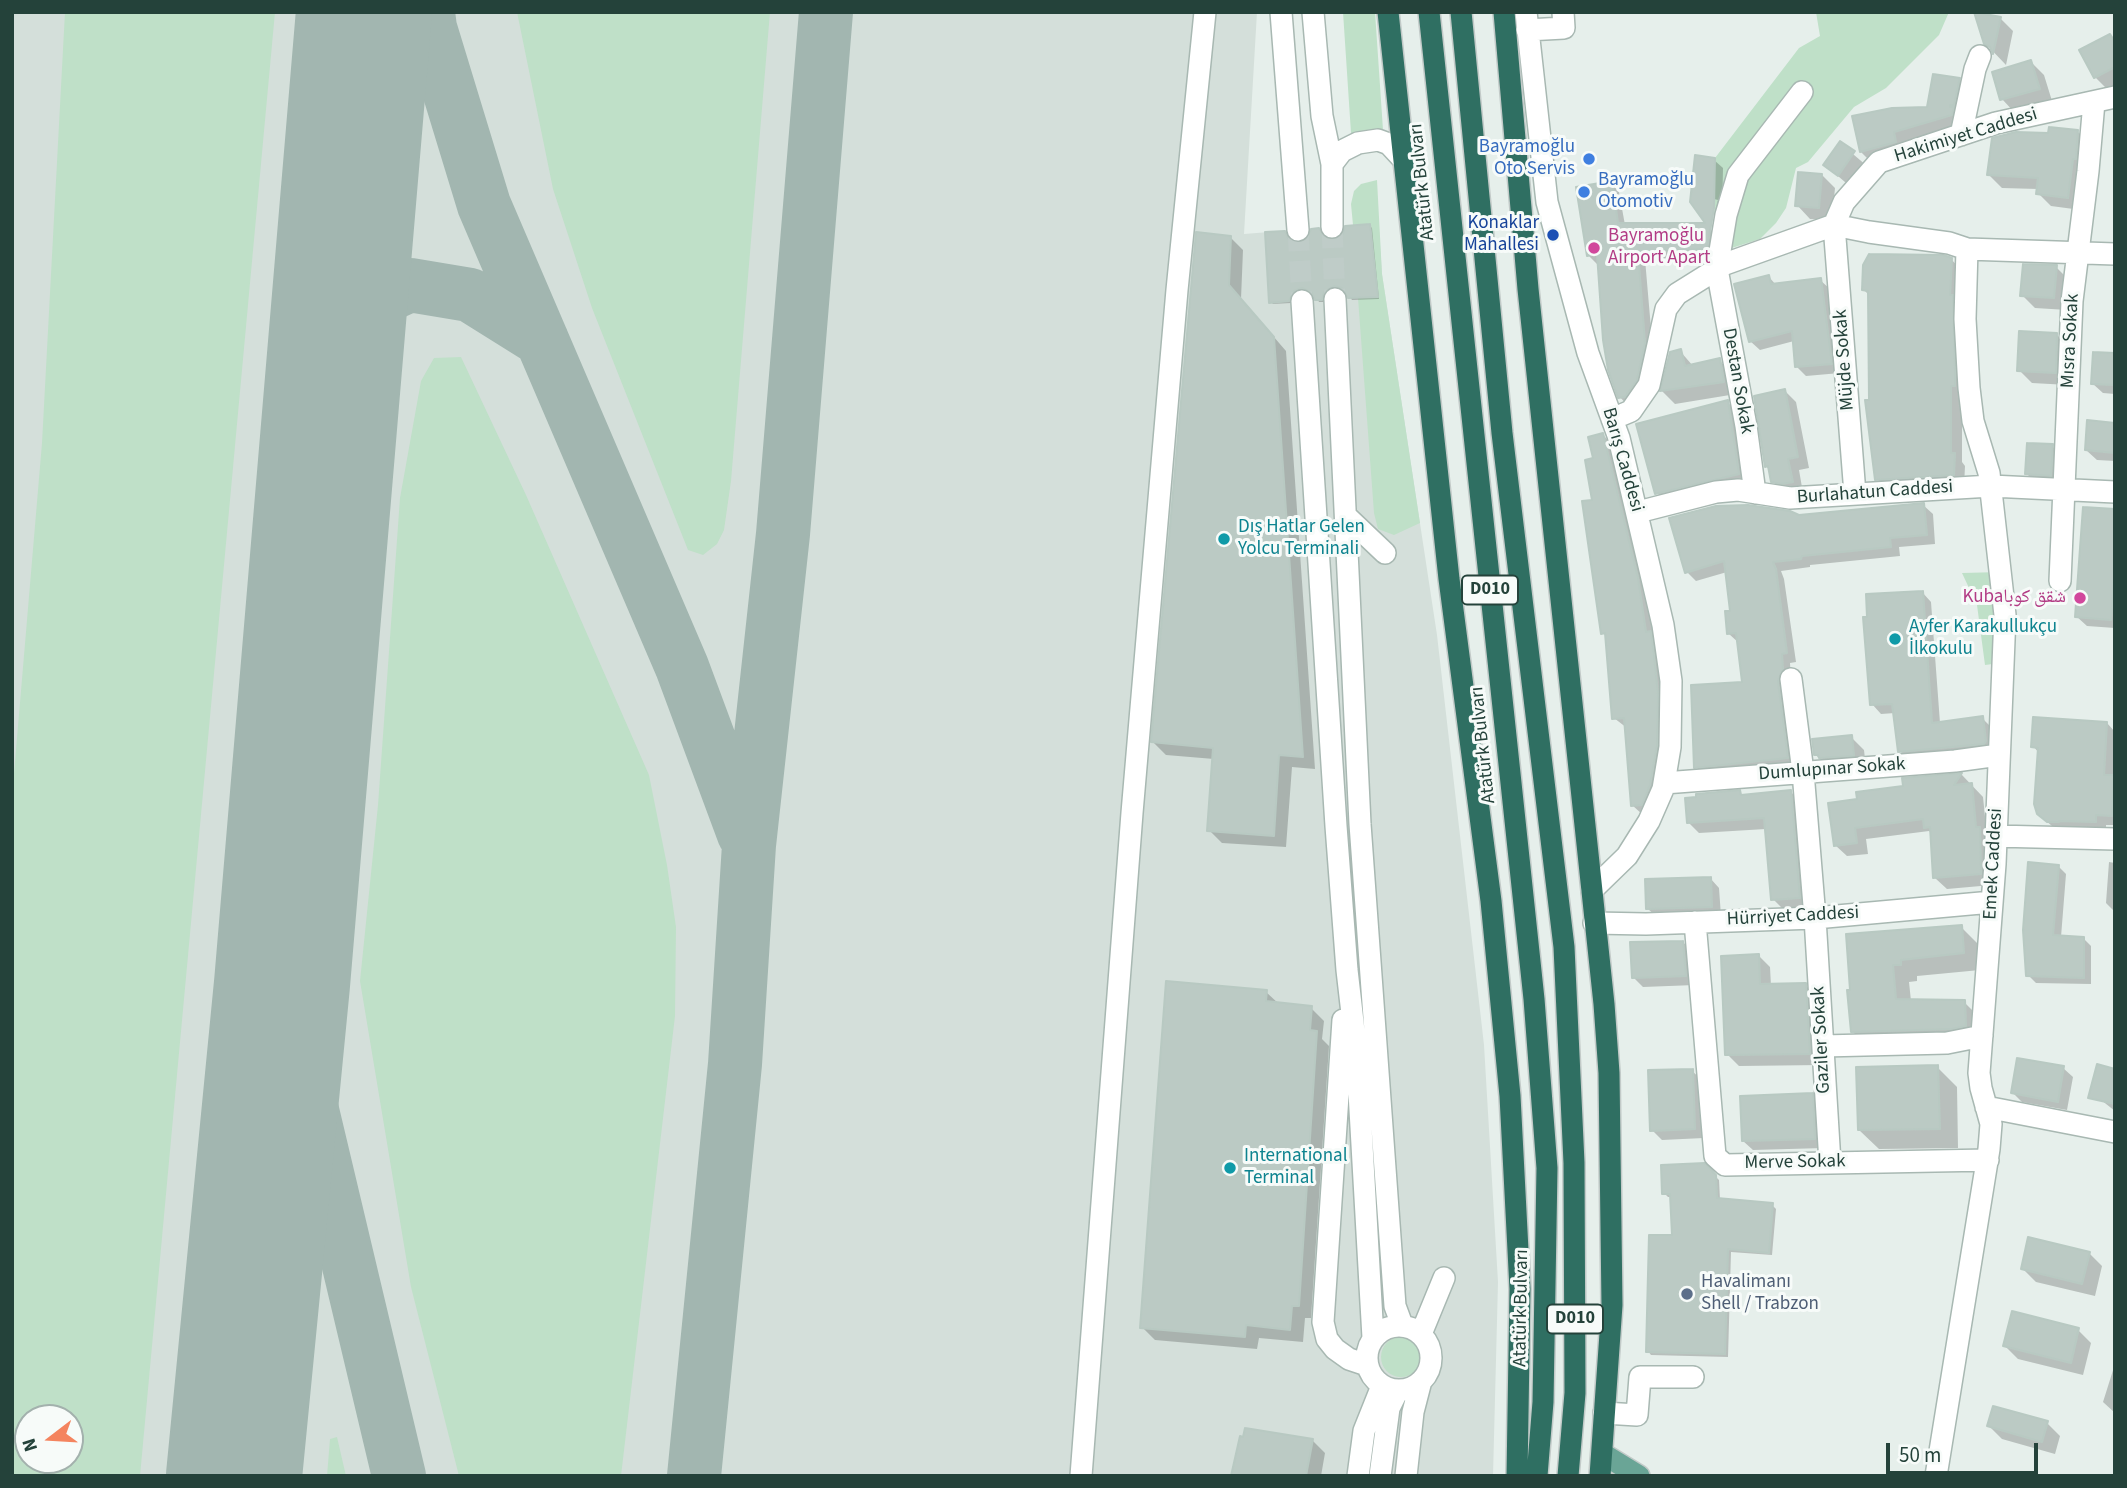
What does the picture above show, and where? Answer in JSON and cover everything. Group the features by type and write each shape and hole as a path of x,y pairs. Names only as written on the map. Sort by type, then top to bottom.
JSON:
{"highway":[{"path":"1388,12 1449,579 1491,901 1510,1096 1520,1289 1517,1476"},
{"name":"Atatürk Bulvarı","path":"1429,12 1534,999 1546,1168 1543,1402 1537,1476"},
{"name":"D010","path":"1461,12 1502,433 1564,947 1574,1163 1575,1393 1568,1476"},
{"path":"1504,12 1530,301 1604,1004 1610,1118 1612,1306 1600,1476"}],"main road":[{"path":"1603,1454 1639,1476"}],"street":[{"path":"1081,1476 1134,785 1177,290 1205,12"},
{"path":"1281,12 1298,230"},
{"path":"1313,12 1322,116 1332,164 1332,227"},
{"path":"1527,21 1564,29 1563,12"},
{"name":"Barış Caddesi","path":"1527,21 1547,202 1585,342 1612,419 1638,512 1663,625 1671,681 1670,747 1664,782 1650,821 1627,856 1592,890"},
{"path":"1961,135 1980,56"},
{"name":"Destan Sokak","path":"1755,493 1746,426 1717,269 1726,215 1738,175 1802,92"},
{"name":"Hakimiyet Caddesi","path":"1834,225 1844,202 1879,162 1996,123 2104,100"},
{"name":"Mısra Sokak","path":"2060,581 2072,301 2088,171 2104,100"},
{"path":"1290,109 1299,119 1306,121 1322,116"},
{"name":"Atatürk Bulvarı","path":"1332,164 1342,151 1358,143 1378,140 1389,144 1403,159"},
{"path":"1612,419 1631,411 1649,385 1666,309 1676,294 1717,269 1754,252 1834,225 1949,243 1967,249 2115,254"},
{"name":"Müjde Sokak","path":"1834,225 1855,494"},
{"name":"Emek Caddesi","path":"1936,1476 1988,1160 1991,1124 1979,1073 1996,836 2005,615 1991,486 1973,421 1969,388 1965,319 1967,249"},
{"path":"1335,299 1360,824 1395,1306 1411,1330 1427,1342 1431,1363 1427,1373 1414,1386 1390,1388 1375,1379 1367,1365 1366,1354 1373,1338 1381,1330 1391,1326 1411,1330"},
{"path":"1302,301 1336,826 1357,1057 1373,1338"},
{"name":"Burlahatun Caddesi","path":"1638,512 1716,492 1738,490 1790,498 1991,486 2115,492"},
{"path":"1346,516 1385,553"},
{"name":"Gaziler Sokak","path":"1791,679 1803,772 1815,918 1830,1163"},
{"name":"Dumlupınar Sokak","path":"1664,782 1955,761 1999,755"},
{"path":"1336,826 1360,824"},
{"path":"1996,836 2115,839"},
{"name":"Hürriyet Caddesi","path":"1594,923 1815,918 1992,902"},
{"name":"Merve Sokak","path":"1695,922 1715,1156 1725,1165 1988,1160"},
{"path":"1347,970 1323,1322 1327,1339 1335,1349 1349,1359 1367,1365"},
{"path":"1823,1046 1947,1043 1982,1036"},
{"path":"1986,1107 2115,1132"},
{"path":"1411,1330 1444,1278"},
{"path":"1604,1413 1637,1415 1640,1377 1693,1377"},
{"path":"1406,1476 1413,1412 1421,1381"},
{"path":"1358,1476 1364,1431 1390,1388"},
{"path":"1380,1476 1390,1388"}],"shaded area":[{"path":"12,12 1257,12 1244,234 1370,224 1379,229 1382,274 1437,635 1484,1045 1498,1282 1493,1476 12,1476"}],"green space":[{"path":"65,12 275,12 140,1476 12,1476 12,797 42,443"},
{"path":"517,12 770,12 731,481 724,530 717,544 703,555 688,550 592,308 553,189"},
{"path":"1343,12 1375,12 1383,130 1351,133"},
{"path":"1816,12 1949,12 1939,35 1886,88 1854,107 1808,162 1796,168 1786,208 1776,223 1760,239 1716,253 1715,158 1799,48 1820,36"},
{"path":"1377,180 1382,274 1420,523 1394,535 1378,529 1374,513 1358,298 1377,296 1371,224 1353,225 1351,204 1354,191 1361,184"},
{"path":"461,357 526,495 649,775 676,927 675,1016 621,1476 459,1476 411,1287 360,981 378,805 400,498 421,381 434,358"},
{"path":"2001,572 2001,663 1985,665 1977,605 1962,573"},
{"path":"1401,1337 1415,1343 1421,1357 1415,1371 1401,1377 1387,1371 1381,1357 1387,1343"},
{"path":"337,1437 346,1476 327,1476 330,1439"}],"building":[{"path":"1974,12 2001,17 1993,54 1990,47 1984,44"},
{"path":"2110,34 2115,42 2115,67 2094,78 2079,50"},
{"path":"2031,60 2040,89 2000,100 1992,72"},
{"path":"1933,74 1960,78 1954,105 1950,105 1954,107 1952,115 1894,132 1896,142 1860,152 1852,116 1892,108 1927,107"},
{"path":"2049,127 2078,130 2076,159 2073,159 2068,198 2036,194 2038,178 1987,175 1992,138 2016,132 2048,133"},
{"path":"1840,141 1855,151 1838,176 1823,165"},
{"path":"1695,155 1715,158 1714,208 1707,249 1638,252 1645,343 1637,380 1625,397 1618,398 1608,370 1603,340 1597,254 1587,256 1576,187 1612,181 1618,223 1705,223 1690,202"},
{"path":"1798,172 1822,174 1819,208 1795,206"},
{"path":"1370,224 1378,297 1348,298 1342,288 1334,286 1324,292 1322,300 1315,300 1312,293 1302,288 1294,291 1289,301 1269,303 1265,232 1285,231 1288,238 1298,243 1306,240 1311,229 1319,228 1325,238 1333,240 1343,234 1345,226"},
{"name":"Dış Hatlar Gelen Yolcu Terminali","path":"1196,232 1231,236 1229,285 1274,337 1303,757 1279,755 1274,836 1207,831 1213,748 1151,742"},
{"path":"1869,254 1943,255 1952,258 1950,295 1953,295 1955,386 1951,386 1951,453 1955,453 1954,475 1875,480 1865,400 1869,400 1868,291 1862,290 1863,265"},
{"path":"2023,264 2057,265 2054,298 2020,296"},
{"path":"1769,275 1771,284 1821,278 1832,364 1795,367 1792,331 1749,342 1734,284"},
{"path":"2019,331 2057,333 2056,373 2017,371"},
{"path":"1681,349 1685,366 1720,358 1724,382 1660,391 1670,352"},
{"path":"2093,352 2115,353 2115,385 2091,384"},
{"path":"1785,389 1798,457 1788,459 1793,482 1782,484 1771,482 1768,466 1765,467 1754,396"},
{"path":"1728,400 1739,474 1655,494 1636,424"},
{"path":"2087,420 2115,423 2115,453 2085,450"},
{"path":"1603,433 1638,578 1646,632 1651,631 1658,694 1657,746 1650,785 1642,805 1631,806 1624,718 1612,719 1605,633 1601,634 1582,501 1592,500 1585,460 1593,458 1588,437"},
{"path":"2027,443 2053,444 2051,476 2025,474"},
{"path":"1924,503 1927,535 1890,538 1891,547 1802,556 1801,559 1773,562 1787,653 1782,654 1783,669 1778,681 1788,758 1694,768 1691,685 1742,682 1736,633 1727,634 1725,611 1730,611 1724,561 1685,573 1669,518 1716,506 1748,505 1790,511 1799,515"},
{"path":"2083,507 2115,509 2115,570 2111,620 2075,617"},
{"name":"Ayfer Karakullukçu İlkokulu","path":"1923,591 1932,723 1983,716 1986,741 1984,744 1898,752 1892,704 1870,705 1863,617 1867,617 1866,594"},
{"path":"2033,717 2107,722 2104,775 2114,775 2112,816 2096,815 2096,822 2047,822 2037,814 2034,804 2038,748 2031,747"},
{"path":"1852,735 1854,756 1819,758 1814,755 1812,739"},
{"path":"1962,773 1954,785 1972,783 1976,827 1980,827 1981,874 1933,878 1930,827 1924,828 1923,819 1855,828 1857,843 1834,846 1828,803 1857,799 1856,792 1903,786 1902,778"},
{"path":"1740,790 1741,795 1791,790 1800,898 1771,900 1764,818 1687,823 1685,798 1696,797 1696,794"},
{"path":"2028,862 2059,865 2053,935 2084,937 2084,978 2026,976 2023,930"},
{"path":"1711,877 1712,907 1646,909 1645,879"},
{"path":"1962,925 1964,953 1901,960 1901,965 1893,965 1896,999 1965,1000 1966,1026 1952,1029 1851,1032 1846,934"},
{"path":"1683,941 1686,976 1632,978 1630,942"},
{"path":"1759,954 1760,984 1806,983 1810,1054 1725,1055 1721,956"},
{"name":"International Terminal","path":"1166,981 1267,990 1266,1001 1312,1006 1310,1030 1317,1031 1299,1306 1292,1306 1290,1330 1246,1325 1245,1337 1140,1328"},
{"path":"2017,1058 2064,1066 2058,1102 2011,1093"},
{"path":"2097,1064 2115,1069 2115,1104 2088,1098"},
{"path":"1938,1065 1940,1129 1858,1130 1856,1067"},
{"path":"1693,1069 1695,1129 1650,1131 1648,1070"},
{"path":"1813,1093 1815,1139 1742,1141 1740,1096"},
{"path":"1705,1163 1716,1175 1717,1198 1773,1203 1769,1253 1728,1249 1725,1354 1646,1352 1649,1235 1672,1235 1670,1194 1662,1194 1661,1165"},
{"path":"2028,1237 2090,1252 2082,1284 2021,1269"},
{"path":"2012,1311 2079,1328 2071,1363 2003,1346"},
{"path":"1993,1406 2048,1421 2042,1442 1987,1426"},
{"path":"1245,1428 1313,1439 1306,1476 1231,1476 1240,1436 1243,1437"}],"taxiway":[{"path":"428,12 430,28 484,205 682,667 744,834"},
{"path":"694,1476 735,1064 749,845 783,534 826,12"},
{"path":"335,346 375,301 410,285 470,295 542,340"},
{"path":"282,984 399,1476"}],"runway":[{"path":"234,1476 282,984 364,12"}],"tunnel":[{"path":"1332,227 1335,299"},
{"path":"1298,230 1302,301"}],"place":[{"name":"Bayramoğlu Oto Servis","path":"1589,159"},
{"name":"Bayramoğlu Otomotiv","path":"1584,192"},
{"name":"Konaklar Mahallesi","path":"1553,235"},
{"name":"Bayramoğlu Airport Apart","path":"1594,248"},
{"name":"Dış Hatlar Gelen Yolcu Terminali","path":"1224,539"},
{"name":"Kubaشقق كوبا","path":"2080,598"},
{"name":"Ayfer Karakullukçu İlkokulu","path":"1895,639"},
{"name":"International Terminal","path":"1230,1168"},
{"name":"Havalimanı Shell / Trabzon","path":"1687,1294"}]}
